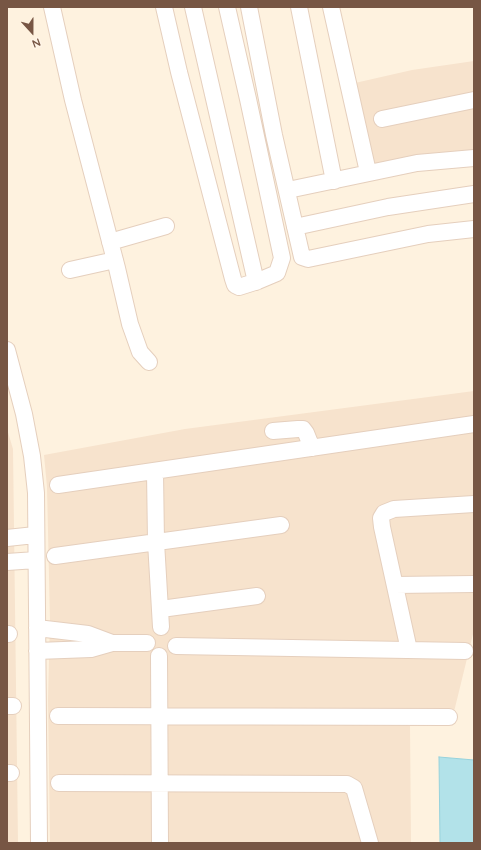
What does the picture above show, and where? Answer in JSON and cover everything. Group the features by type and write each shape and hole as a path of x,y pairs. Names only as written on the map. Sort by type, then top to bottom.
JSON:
{"street":[{"path":"52,7 73,100 115,260 130,324 140,352 149,362"},
{"path":"164,7 181,80 232,279 239,287 277,273 282,258 227,7"},
{"path":"193,7 256,282"},
{"path":"249,7 274,135 288,190 302,257 308,259 428,234 474,229"},
{"path":"299,7 334,181"},
{"path":"331,7 368,172"},
{"path":"382,119 474,100"},
{"path":"288,190 334,181 368,172 417,163 474,158"},
{"path":"295,227 388,207 474,194"},
{"path":"110,242 166,226"},
{"path":"70,270 115,260"},
{"path":"8,358 24,414 32,456 36,493 35,535 39,843"},
{"path":"58,485 155,472 474,424"},
{"path":"274,431 303,429 312,448"},
{"path":"155,472 156,542 161,627"},
{"path":"409,650 381,518 384,513 394,509 474,504"},
{"path":"56,556 281,525"},
{"path":"7,538 35,535"},
{"path":"7,562 36,560"},
{"path":"395,585 474,584"},
{"path":"161,609 258,596"},
{"path":"161,627 167,628 171,631 176,640 176,646 172,652 159,656 151,652 147,643 151,632 161,627"},
{"path":"37,628 88,634 112,643"},
{"path":"37,651 92,649 112,643 147,643"},
{"path":"176,646 465,651"},
{"path":"159,656 160,843"},
{"path":"58,716 449,717"},
{"path":"59,783 347,784 354,788 370,843"}],"shaded area":[{"path":"474,61 474,155 372,168 355,83 412,70"},
{"path":"474,391 474,630 451,724 410,726 411,843 50,843 48,699 50,621 47,487 44,455 185,429"},
{"path":"7,429 13,449 18,843 7,843"}],"water":[{"path":"439,757 474,760 474,843 440,843"}]}
